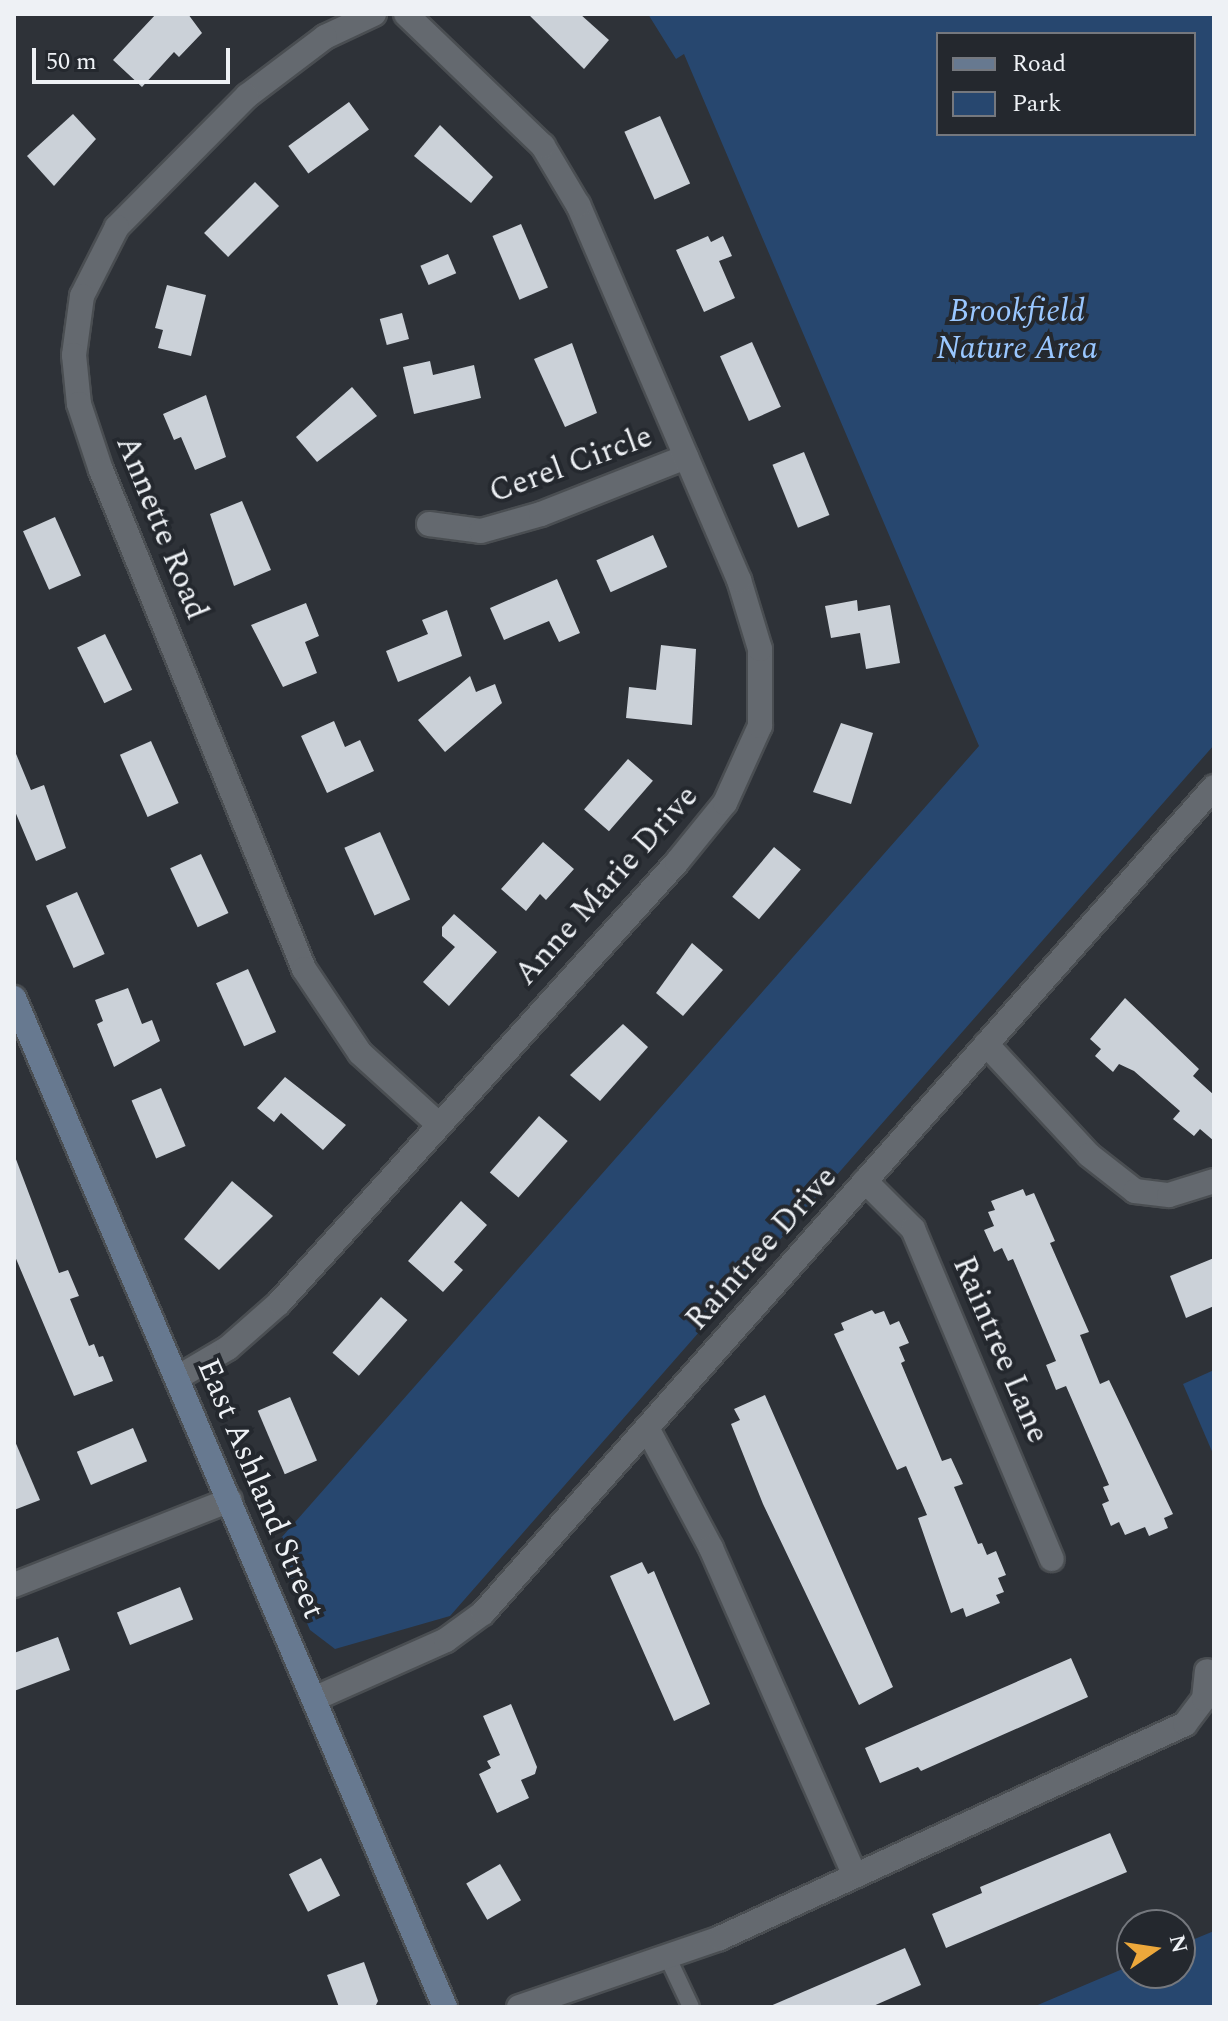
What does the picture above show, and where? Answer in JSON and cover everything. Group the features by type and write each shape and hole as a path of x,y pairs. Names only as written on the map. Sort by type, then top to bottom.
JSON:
{"main road":[{"name":"East Ashland Street","path":"14,998 316,1698 445,2007"}],"street":[{"name":"Annette Road","path":"374,14 325,37 247,96 117,227 82,296 74,355 79,404 101,470 304,969 360,1053 438,1124"},
{"name":"Anne Marie Drive","path":"177,1378 228,1348 279,1303 725,803 760,726 760,649 739,580 578,205 543,146 406,14"},
{"name":"Cerel Circle","path":"429,524 481,531 541,514 686,457"},
{"name":"Raintree Drive","path":"316,1698 446,1640 483,1613 1214,787"},
{"path":"986,1044 1089,1155 1135,1191 1169,1195 1214,1181"},
{"name":"Raintree Lane","path":"865,1181 913,1229 1052,1559"},
{"path":"647,1428 711,1548 855,1876"},
{"path":"14,1585 230,1500"},
{"path":"519,2007 720,1938 1185,1724 1204,1699 1207,1671"}],"lane":[{"path":"667,1956 691,2007"}],"green space":[{"name":"Brookfield Nature Area","path":"648,14 1214,14 1214,745 450,1616 335,1649 310,1630 274,1546 979,746 684,54 676,59"},
{"path":"1214,1370 1214,1456 1183,1384"},
{"path":"1214,1931 1214,2007 1033,2007 1116,1972 1116,1989 1196,1989 1196,1938"}],"building":[{"path":"156,14 188,14 202,33 179,57 174,52 142,87 113,60"},
{"path":"528,14 580,14 609,40 584,69"},
{"path":"349,102 369,130 308,174 288,146"},
{"path":"73,114 96,139 54,186 27,156"},
{"path":"660,116 690,184 654,199 624,132"},
{"path":"440,125 493,177 471,203 414,156"},
{"path":"255,182 279,206 228,257 204,233"},
{"path":"521,224 548,288 519,300 492,236"},
{"path":"708,236 711,242 723,236 732,256 719,261 735,298 704,312 676,250"},
{"path":"448,254 456,273 429,285 420,266"},
{"path":"167,285 206,295 191,356 158,348 163,330 155,328"},
{"path":"402,313 409,339 387,345 380,319"},
{"path":"752,342 781,407 749,421 720,356"},
{"path":"572,343 597,413 565,427 534,359"},
{"path":"430,361 433,375 474,365 481,398 414,414 403,367"},
{"path":"352,387 377,416 317,462 296,437"},
{"path":"206,395 226,457 195,470 181,437 174,440 163,414"},
{"path":"804,452 829,515 798,528 772,465"},
{"path":"242,501 271,570 234,586 210,514"},
{"path":"55,517 81,575 49,590 23,531"},
{"path":"653,535 667,567 611,592 596,560"},
{"path":"557,579 580,633 559,642 549,621 504,640 490,608"},
{"path":"857,600 858,611 890,605 900,663 866,669 860,633 831,638 825,606"},
{"path":"306,603 319,636 305,642 317,673 283,687 251,625"},
{"path":"447,610 462,656 398,682 386,651 428,634 422,620"},
{"path":"105,634 132,690 104,703 77,648"},
{"path":"661,645 696,649 692,725 626,718 629,687 656,690"},
{"path":"470,676 476,692 495,684 502,703 445,752 418,720"},
{"path":"334,721 345,747 360,740 374,771 327,793 301,736"},
{"path":"841,723 873,733 851,804 813,792"},
{"path":"151,741 179,803 148,817 120,755"},
{"path":"14,749 31,790 44,785 66,848 36,861 14,809"},
{"path":"628,759 653,781 609,831 584,810"},
{"path":"380,832 410,900 374,915 344,848"},
{"path":"543,842 574,869 546,900 540,894 526,911 501,889"},
{"path":"774,847 801,869 759,919 732,897"},
{"path":"201,854 228,913 198,927 170,868"},
{"path":"77,892 105,954 74,968 46,906"},
{"path":"454,914 497,952 449,1006 423,982 455,947 442,936 442,927"},
{"path":"692,943 723,970 683,1016 656,993"},
{"path":"248,969 276,1032 244,1046 216,983"},
{"path":"128,988 142,1024 152,1020 160,1041 114,1067 97,1024 103,1021 95,1000"},
{"path":"1125,998 1199,1069 1193,1076 1214,1095 1214,1141 1200,1129 1194,1136 1173,1119 1180,1111 1134,1071 1119,1064 1113,1072 1095,1056 1101,1049 1090,1039"},
{"path":"623,1024 648,1047 600,1101 570,1075"},
{"path":"285,1077 346,1125 323,1150 281,1113 274,1122 257,1108"},
{"path":"161,1088 186,1146 156,1158 132,1101"},
{"path":"539,1116 568,1141 518,1198 490,1173"},
{"path":"14,1154 59,1273 68,1270 79,1296 70,1299 89,1346 94,1344 99,1357 103,1356 113,1381 74,1396 14,1254"},
{"path":"232,1181 273,1216 219,1270 184,1239"},
{"path":"1023,1189 1026,1196 1034,1193 1055,1241 1050,1243 1089,1332 1080,1335 1100,1384 1109,1380 1173,1514 1164,1518 1168,1528 1149,1536 1145,1527 1125,1535 1119,1522 1111,1526 1102,1504 1109,1501 1103,1487 1109,1485 1066,1386 1056,1390 1046,1365 1056,1361 1013,1259 1008,1261 1002,1248 994,1252 984,1230 994,1226 988,1212 995,1210 991,1201"},
{"path":"461,1201 487,1225 454,1262 463,1270 443,1292 408,1261"},
{"path":"1214,1258 1214,1306 1186,1318 1170,1276"},
{"path":"381,1297 407,1320 359,1376 332,1353"},
{"path":"872,1310 875,1314 884,1311 890,1325 899,1321 909,1343 899,1347 905,1361 901,1363 942,1461 951,1458 963,1484 954,1487 978,1544 982,1543 987,1555 996,1551 1006,1575 998,1578 1004,1592 996,1595 1000,1603 966,1617 963,1608 951,1613 918,1518 927,1515 906,1466 897,1470 834,1334 844,1330 841,1323"},
{"path":"765,1395 893,1687 859,1705 763,1504 731,1424 740,1420 734,1409"},
{"path":"290,1397 317,1461 285,1474 258,1411"},
{"path":"133,1428 147,1461 91,1485 77,1452"},
{"path":"14,1439 40,1500 14,1510"},
{"path":"642,1562 648,1574 654,1571 710,1704 674,1721 610,1576"},
{"path":"180,1587 193,1619 130,1645 117,1612"},
{"path":"58,1637 70,1670 14,1691 14,1653"},
{"path":"1071,1658 1088,1697 921,1771 918,1767 880,1783 865,1748"},
{"path":"511,1704 537,1767 535,1774 521,1780 529,1798 497,1813 479,1774 491,1768 487,1761 500,1755 483,1716"},
{"path":"1110,1833 1127,1872 946,1948 932,1914 982,1893 980,1887"},
{"path":"321,1858 340,1895 308,1912 289,1874"},
{"path":"500,1864 521,1900 487,1920 466,1883"},
{"path":"905,1948 921,1985 871,2007 768,2007"},
{"path":"364,1962 378,2001 375,2007 339,2007 327,1975"}]}
